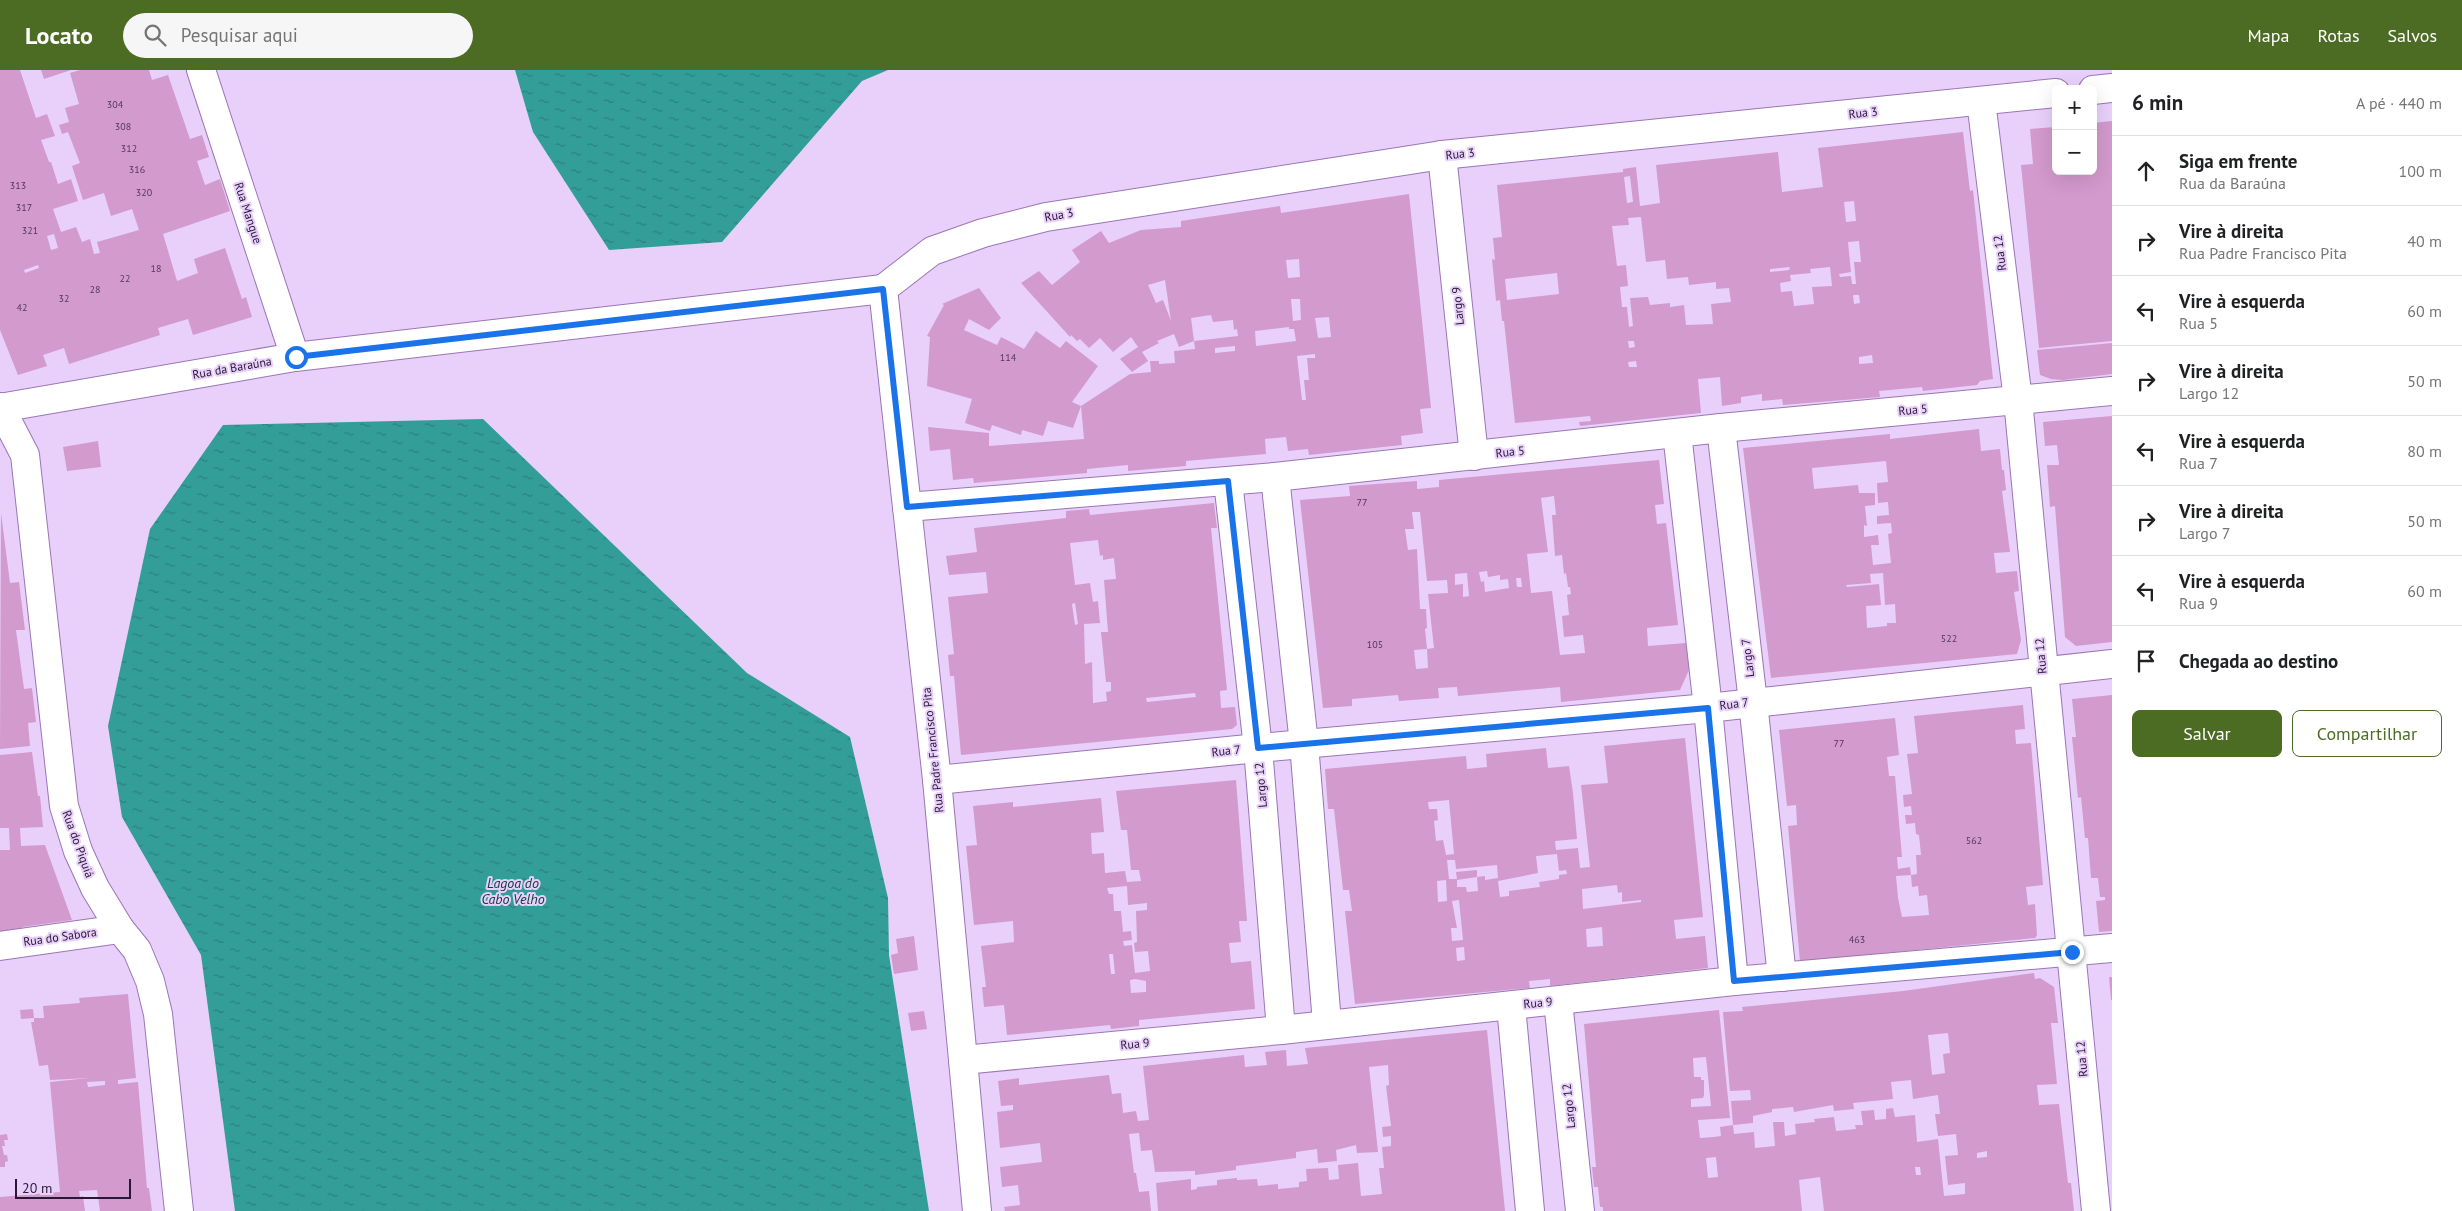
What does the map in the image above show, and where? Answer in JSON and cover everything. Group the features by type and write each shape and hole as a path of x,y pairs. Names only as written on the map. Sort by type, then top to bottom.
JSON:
{"street":[{"name":"Rua Mangue","path":"201,70 296,357"},
{"path":"2097,90 2112,88"},
{"name":"Rua 3","path":"883,289 932,251 983,233 1046,217 1442,155 2052,93"},
{"name":"Rua 12","path":"1981,101 2018,400 2096,1211"},
{"name":"Largo 9","path":"1442,155 1474,456"},
{"name":"Rua da Baraúna","path":"0,408 296,357 883,289"},
{"name":"Rua Padre Francisco Pita","path":"883,289 937,780 977,1211"},
{"name":"Rua 5","path":"907,507 1275,477 1721,428 2112,391"},
{"name":"Rua do Piquiá","path":"0,408 25,455 64,806 78,850 95,888 120,929 137,950 150,981 158,1014 179,1211"},
{"name":"Largo 7","path":"1721,428 1753,702 1782,977"},
{"path":"1678,433 1708,708 1734,981"},
{"path":"1275,477 1304,744 1327,1023"},
{"name":"Largo 12","path":"1228,481 1258,748 1281,1030"},
{"name":"Rua 7","path":"937,780 1258,748 1708,708 2112,664"},
{"name":"Rua do Sabora","path":"0,946 120,929"},
{"name":"Rua 9","path":"964,1060 1281,1030 1327,1023 1511,1006 1734,981 2112,948"},
{"name":"Largo 12","path":"1558,1001 1580,1211"},
{"path":"1511,1006 1530,1211"}],"water":[{"path":"515,70 888,70 862,81 722,242 609,250 533,132"},
{"name":"Lagoa do Cabo Velho","path":"483,419 747,673 850,737 888,898 889,955 929,1211 235,1211 201,955 122,817 108,726 150,529 223,425"}],"building":[{"path":"0,70 20,70 36,118 47,114 55,136 41,140 58,184 71,179 78,201 53,209 61,232 76,227 82,242 90,239 94,254 100,253 97,242 139,230 132,209 111,216 104,193 83,200 72,166 80,163 68,132 62,134 59,125 69,122 65,108 79,104 70,73 80,70 149,70 152,80 168,75 190,139 202,135 209,157 197,161 205,185 220,179 230,211 163,234 177,281 198,273 194,259 225,248 242,299 246,297 252,317 193,335 188,319 158,328 160,335 69,364 64,348 43,355 47,366 18,375 0,330","holes":["54,234 58,248 51,250 47,236","38,265 39,268 25,273 24,270"]},
{"path":"41,70 71,70 44,79"},
{"path":"2112,121 2112,341 2039,348 2021,165 2033,164 2030,129 2052,127 2052,175 2097,175 2097,123"},
{"path":"1963,132 1970,191 1973,190 1993,379 1980,381 1977,385 1923,391 1922,387 1879,391 1880,397 1783,405 1782,399 1762,401 1762,394 1741,397 1741,403 1722,406 1720,377 1698,379 1701,413 1580,426 1579,422 1591,421 1590,416 1515,423 1504,321 1502,321 1500,300 1496,301 1492,259 1495,260 1493,238 1502,237 1497,185 1623,172 1623,169 1636,167 1640,206 1660,203 1656,165 1778,152 1782,192 1823,187 1818,148","holes":["1630,176 1633,202 1627,203 1624,177","1854,201 1856,221 1846,222 1844,202","1641,217 1646,262 1665,260 1667,279 1688,277 1689,285 1716,282 1716,289 1729,288 1731,302 1711,304 1713,324 1686,325 1684,305 1670,307 1670,303 1650,305 1648,297 1630,298 1633,326 1629,327 1627,307 1622,307 1620,287 1628,286 1626,265 1617,266 1612,226 1629,225 1628,218","1859,241 1861,262 1854,262 1856,284 1852,284 1851,276 1840,277 1839,274 1851,272 1848,242","1790,267 1789,270 1770,272 1770,269","1830,267 1832,286 1812,287 1814,304 1794,306 1792,291 1781,292 1780,283 1791,281 1790,275 1811,273 1810,269","1557,273 1559,294 1507,300 1505,279","1853,295 1859,295 1860,303 1854,304","1628,341 1634,341 1635,347 1629,348","1872,355 1873,363 1859,364 1859,357","1636,361 1637,367 1629,367 1628,362"]},
{"path":"1409,194 1431,408 1420,409 1423,433 1401,436 1402,445 1309,455 1308,449 1288,451 1286,437 1265,439 1266,454 1186,461 1186,466 1128,471 1128,465 1087,469 1087,473 974,483 973,478 953,480 950,449 930,451 928,427 989,433 989,446 1084,439 1081,406 1130,374 1151,372 1150,361 1159,361 1159,364 1175,363 1174,351 1195,349 1194,341 1179,347 1174,334 1157,341 1159,343 1142,352 1148,361 1132,372 1120,359 1138,347 1131,337 1113,352 1100,338 1089,348 1080,339 1077,341 1071,335 1070,337 1021,283 1039,271 1052,285 1080,262 1072,250 1101,231 1109,243 1141,230 1181,227 1181,221 1280,206 1281,213","holes":["1299,259 1300,277 1288,278 1286,260","1165,280 1171,321 1163,300 1156,303 1148,285","1291,299 1300,299 1301,320 1293,321","1211,315 1213,322 1233,320 1234,330 1237,329 1238,336 1194,341 1191,318","1329,317 1331,337 1318,338 1315,318","1289,327 1289,329 1294,329 1296,341 1256,346 1255,331","1235,346 1235,351 1215,353 1215,348","1315,354 1315,358 1307,358 1309,380 1304,380 1306,400 1302,400 1297,356"]},
{"path":"979,288 1001,318 989,330 969,319 964,330 997,345 1001,337 1024,349 1036,331 1060,348 1066,341 1098,366 1072,402 1081,406 1073,428 1048,421 1043,436 1022,430 1021,435 992,425 990,431 965,423 972,399 927,386 930,337 927,336 944,305 942,304"},
{"path":"2112,343 2112,374 2063,380 2051,379 2040,375 2037,350"},
{"path":"2112,416 2112,642 2076,646 2065,637 2055,506 2050,507 2047,465 2059,465 2057,445 2045,446 2043,422"},
{"path":"1979,429 1981,451 2000,449 2006,490 2002,491 2010,552 1994,553 1996,573 2017,571 2019,591 2014,592 2021,640 2017,654 1771,678 1743,448 1890,434 1890,439","holes":["1886,461 1888,482 1877,483 1878,503 1888,502 1889,515 1877,516 1877,524 1891,523 1892,533 1888,534 1891,563 1873,565 1871,545 1879,545 1878,535 1864,537 1864,525 1867,526 1865,506 1875,505 1875,493 1859,493 1858,485 1814,489 1812,468","1883,573 1885,605 1895,604 1896,623 1887,623 1887,626 1867,628 1866,606 1881,605 1879,584 1847,587 1846,585 1871,583 1870,574"]},
{"path":"98,441 101,467 67,471 63,447"},
{"path":"1659,460 1664,504 1655,505 1657,524 1666,523 1678,625 1647,628 1648,646 1686,643 1689,670 1680,690 1561,702 1560,687 1458,696 1457,687 1438,688 1439,698 1399,701 1398,695 1352,699 1352,706 1323,708 1300,500 1350,496 1349,486 1417,481 1417,489 1439,487 1439,480","holes":["1554,496 1556,515 1552,515 1555,556 1562,555 1564,574 1566,573 1568,587 1570,587 1571,594 1567,595 1569,615 1562,616 1564,637 1583,635 1585,653 1560,655 1552,591 1531,593 1527,554 1548,552 1541,498","1412,512 1420,512 1427,581 1447,580 1448,593 1428,594 1434,648 1427,649 1425,629 1427,628 1426,609 1420,609 1417,549 1408,550 1405,529 1414,529","1487,571 1488,577 1500,575 1500,580 1508,579 1509,588 1485,592 1484,581 1481,582 1479,572","1467,573 1469,596 1463,597 1463,584 1455,585 1455,574","1516,578 1521,578 1522,587 1517,587","1427,649 1428,668 1416,669 1414,650"]},
{"path":"1214,503 1217,528 1211,528 1227,690 1220,691 1221,708 1235,707 1237,725 1232,729 961,755 954,676 950,676 948,655 954,654 948,597 988,593 986,572 949,575 946,556 977,552 974,528 1066,518 1066,511 1089,509 1090,515","holes":["1098,540 1100,556 1103,555 1103,560 1114,558 1116,579 1104,580 1108,632 1101,632 1106,682 1111,682 1111,691 1106,692 1107,701 1093,703 1092,662 1085,664 1084,624 1100,623 1098,601 1093,602 1090,583 1075,585 1070,543","1075,603 1078,624 1075,625 1072,604","1195,693 1196,697 1147,702 1146,698"]},
{"path":"1,513 10,583 19,582 25,630 16,630 24,689 32,688 36,722 28,723 30,746 0,749"},
{"path":"2112,695 2112,931 2099,932 2096,901 2105,900 2105,897 2100,897 2098,878 2091,878 2088,838 2085,838 2081,797 2078,798 2072,737 2076,737 2072,699"},
{"path":"2023,705 2025,729 2015,730 2016,744 2031,743 2043,885 2026,887 2028,905 2035,904 2037,935 2035,938 1800,962 1788,826 1797,825 1796,805 1787,806 1779,730 1895,718 1899,755 1887,757 1889,776 1895,776 1902,857 1897,857 1898,869 1910,867 1911,875 1917,874 1916,855 1921,855 1919,835 1916,834 1915,823 1906,824 1905,815 1912,815 1911,806 1904,807 1903,795 1912,794 1907,754 1918,753 1914,716","holes":["1911,875 1912,887 1918,886 1919,896 1927,895 1929,915 1902,917 1896,876"]},
{"path":"1685,738 1703,917 1674,920 1676,939 1705,936 1708,968 1550,986 1550,979 1529,981 1530,988 1355,1004 1345,911 1352,911 1349,890 1343,890 1334,809 1328,809 1325,769 1466,756 1467,769 1487,767 1486,754 1546,748 1548,768 1569,766 1573,793 1577,839 1555,841 1556,850 1578,848 1580,868 1590,867 1581,785 1608,783 1604,746","holes":["1449,800 1454,854 1446,855 1443,840 1436,841 1434,821 1438,820 1437,809 1429,809 1428,802","1557,854 1559,871 1566,870 1567,874 1559,875 1559,879 1539,882 1540,887 1509,891 1509,896 1500,897 1498,881 1538,873 1536,856","1447,860 1455,860 1456,869 1497,865 1498,878 1485,880 1485,876 1477,877 1477,870 1456,872 1457,879 1449,879","1477,877 1478,891 1467,892 1466,887 1457,887 1457,880","1446,880 1447,901 1438,902 1437,881","1617,885 1618,893 1622,892 1622,902 1641,900 1641,902 1583,909 1582,889","1459,900 1463,940 1452,941 1451,928 1457,928 1452,901","1602,927 1603,946 1587,947 1586,929","1464,947 1465,960 1457,961 1456,948"]},
{"path":"32,752 38,796 40,796 43,827 20,828 21,846 45,845 72,920 22,927 22,932 0,932 0,850 10,850 9,828 0,828 0,755"},
{"path":"1236,780 1247,921 1239,921 1241,942 1229,943 1231,963 1251,961 1255,1009 1139,1020 1139,1026 1111,1029 1110,1025 1007,1035 1004,1005 984,1007 982,987 986,987 981,946 1014,942 1013,921 974,925 966,846 977,845 973,806 1013,802 1013,807 1101,798 1104,832 1091,833 1092,854 1104,853 1105,873 1125,871 1127,882 1141,881 1139,870 1131,870 1127,830 1121,830 1116,791","holes":["1127,886 1128,905 1147,903 1147,910 1136,911 1137,942 1134,943 1135,952 1148,951 1150,971 1135,973 1132,945 1124,946 1123,941 1132,940 1131,931 1123,932 1121,911 1114,911 1113,894 1109,894 1107,888","1109,954 1113,954 1115,974 1111,974","1130,980 1146,981 1146,992 1131,993"]},
{"path":"914,936 918,970 894,974 891,955 898,953 896,939"},
{"path":"2034,973 2035,979 2040,978 2054,987 2058,1023 2051,1023 2057,1084 2037,1085 2039,1105 2059,1104 2068,1183 2071,1183 2074,1211 1824,1211 1820,1177 1799,1180 1802,1211 1603,1211 1603,1207 1600,1207 1598,1187 1594,1187 1592,1167 1596,1167 1584,1024 1719,1010 1730,1118 1698,1120 1700,1138 1714,1137 1721,1136 1720,1127 1733,1125 1731,1101 1751,1100 1750,1090 1730,1091 1723,1012 1743,1011 1742,1007 1903,991","holes":["1948,1033 1950,1053 1943,1054 1945,1073 1932,1075 1928,1035","1706,1057 1711,1106 1691,1107 1691,1099 1703,1098 1704,1095 1704,1080 1701,1080 1701,1077 1694,1077 1693,1058","1911,1080 1913,1099 1938,1095 1940,1114 1935,1114 1938,1136 1956,1134 1958,1155 1945,1156 1948,1185 1965,1183 1965,1194 1944,1196 1938,1139 1917,1142 1915,1115 1895,1117 1893,1108 1886,1109 1886,1119 1875,1120 1874,1110 1861,1111 1863,1125 1855,1125 1856,1129 1836,1131 1834,1117 1814,1119 1815,1122 1795,1124 1796,1134 1785,1136 1784,1122 1773,1122 1775,1146 1755,1148 1754,1132 1734,1134 1733,1125 1753,1123 1753,1116 1772,1112 1772,1109 1793,1107 1794,1112 1833,1105 1834,1111 1854,1109 1853,1103 1893,1099 1891,1082","1987,1151 1987,1157 1977,1158 1977,1153","1716,1157 1718,1177 1708,1178 1706,1158","1915,1167 1920,1167 1921,1175 1916,1175"]},
{"path":"2109,977 2112,977 2112,1000 2111,1000"},
{"path":"128,994 136,1078 118,1080 118,1084 138,1082 147,1188 149,1188 152,1211 100,1211 97,1190 79,1191 80,1197 83,1196 85,1211 0,1211 0,1197 60,1192 50,1082 89,1078 50,1080 48,1065 39,1066 31,1022 34,1022 34,1018 44,1018 43,1006 80,1003 79,998","holes":["105,1081 105,1085 88,1087 87,1082"]},
{"path":"33,1009 34,1018 21,1019 20,1010"},
{"path":"924,1011 927,1029 911,1031 908,1013"},
{"path":"1487,1030 1505,1211 1158,1211 1156,1183 1191,1179 1191,1190 1197,1189 1197,1187 1217,1185 1217,1180 1237,1178 1237,1180 1257,1179 1258,1186 1278,1184 1278,1189 1299,1187 1299,1182 1307,1181 1306,1169 1328,1168 1329,1180 1339,1179 1338,1165 1358,1163 1361,1196 1382,1194 1379,1168 1384,1168 1382,1147 1391,1146 1391,1136 1383,1137 1382,1127 1391,1126 1386,1086 1389,1085 1388,1065 1369,1067 1378,1152 1357,1153 1356,1145 1336,1150 1337,1161 1318,1163 1317,1149 1296,1152 1296,1158 1236,1166 1236,1170 1195,1175 1195,1171 1155,1172 1152,1150 1141,1151 1139,1133 1129,1134 1134,1173 1136,1173 1139,1192 1149,1191 1151,1211 1005,1211 1004,1207 1020,1205 1018,1185 1002,1187 1000,1167 1042,1162 1040,1143 1000,1148 997,1112 1013,1110 1013,1105 1001,1106 998,1081 1019,1078 1019,1085 1109,1075 1112,1094 1121,1093 1123,1113 1136,1111 1138,1121 1149,1120 1143,1066 1244,1055 1245,1067 1267,1065 1265,1052 1286,1050 1287,1066 1308,1064 1305,1048"},
{"path":"7,1134 8,1140 4,1140 5,1146 2,1146 8,1161 5,1162 5,1167 0,1167 0,1135"}],"route":[{"path":"296,357 883,289 907,507 1228,481 1258,748 1708,708 1734,981 2072,952"}]}
